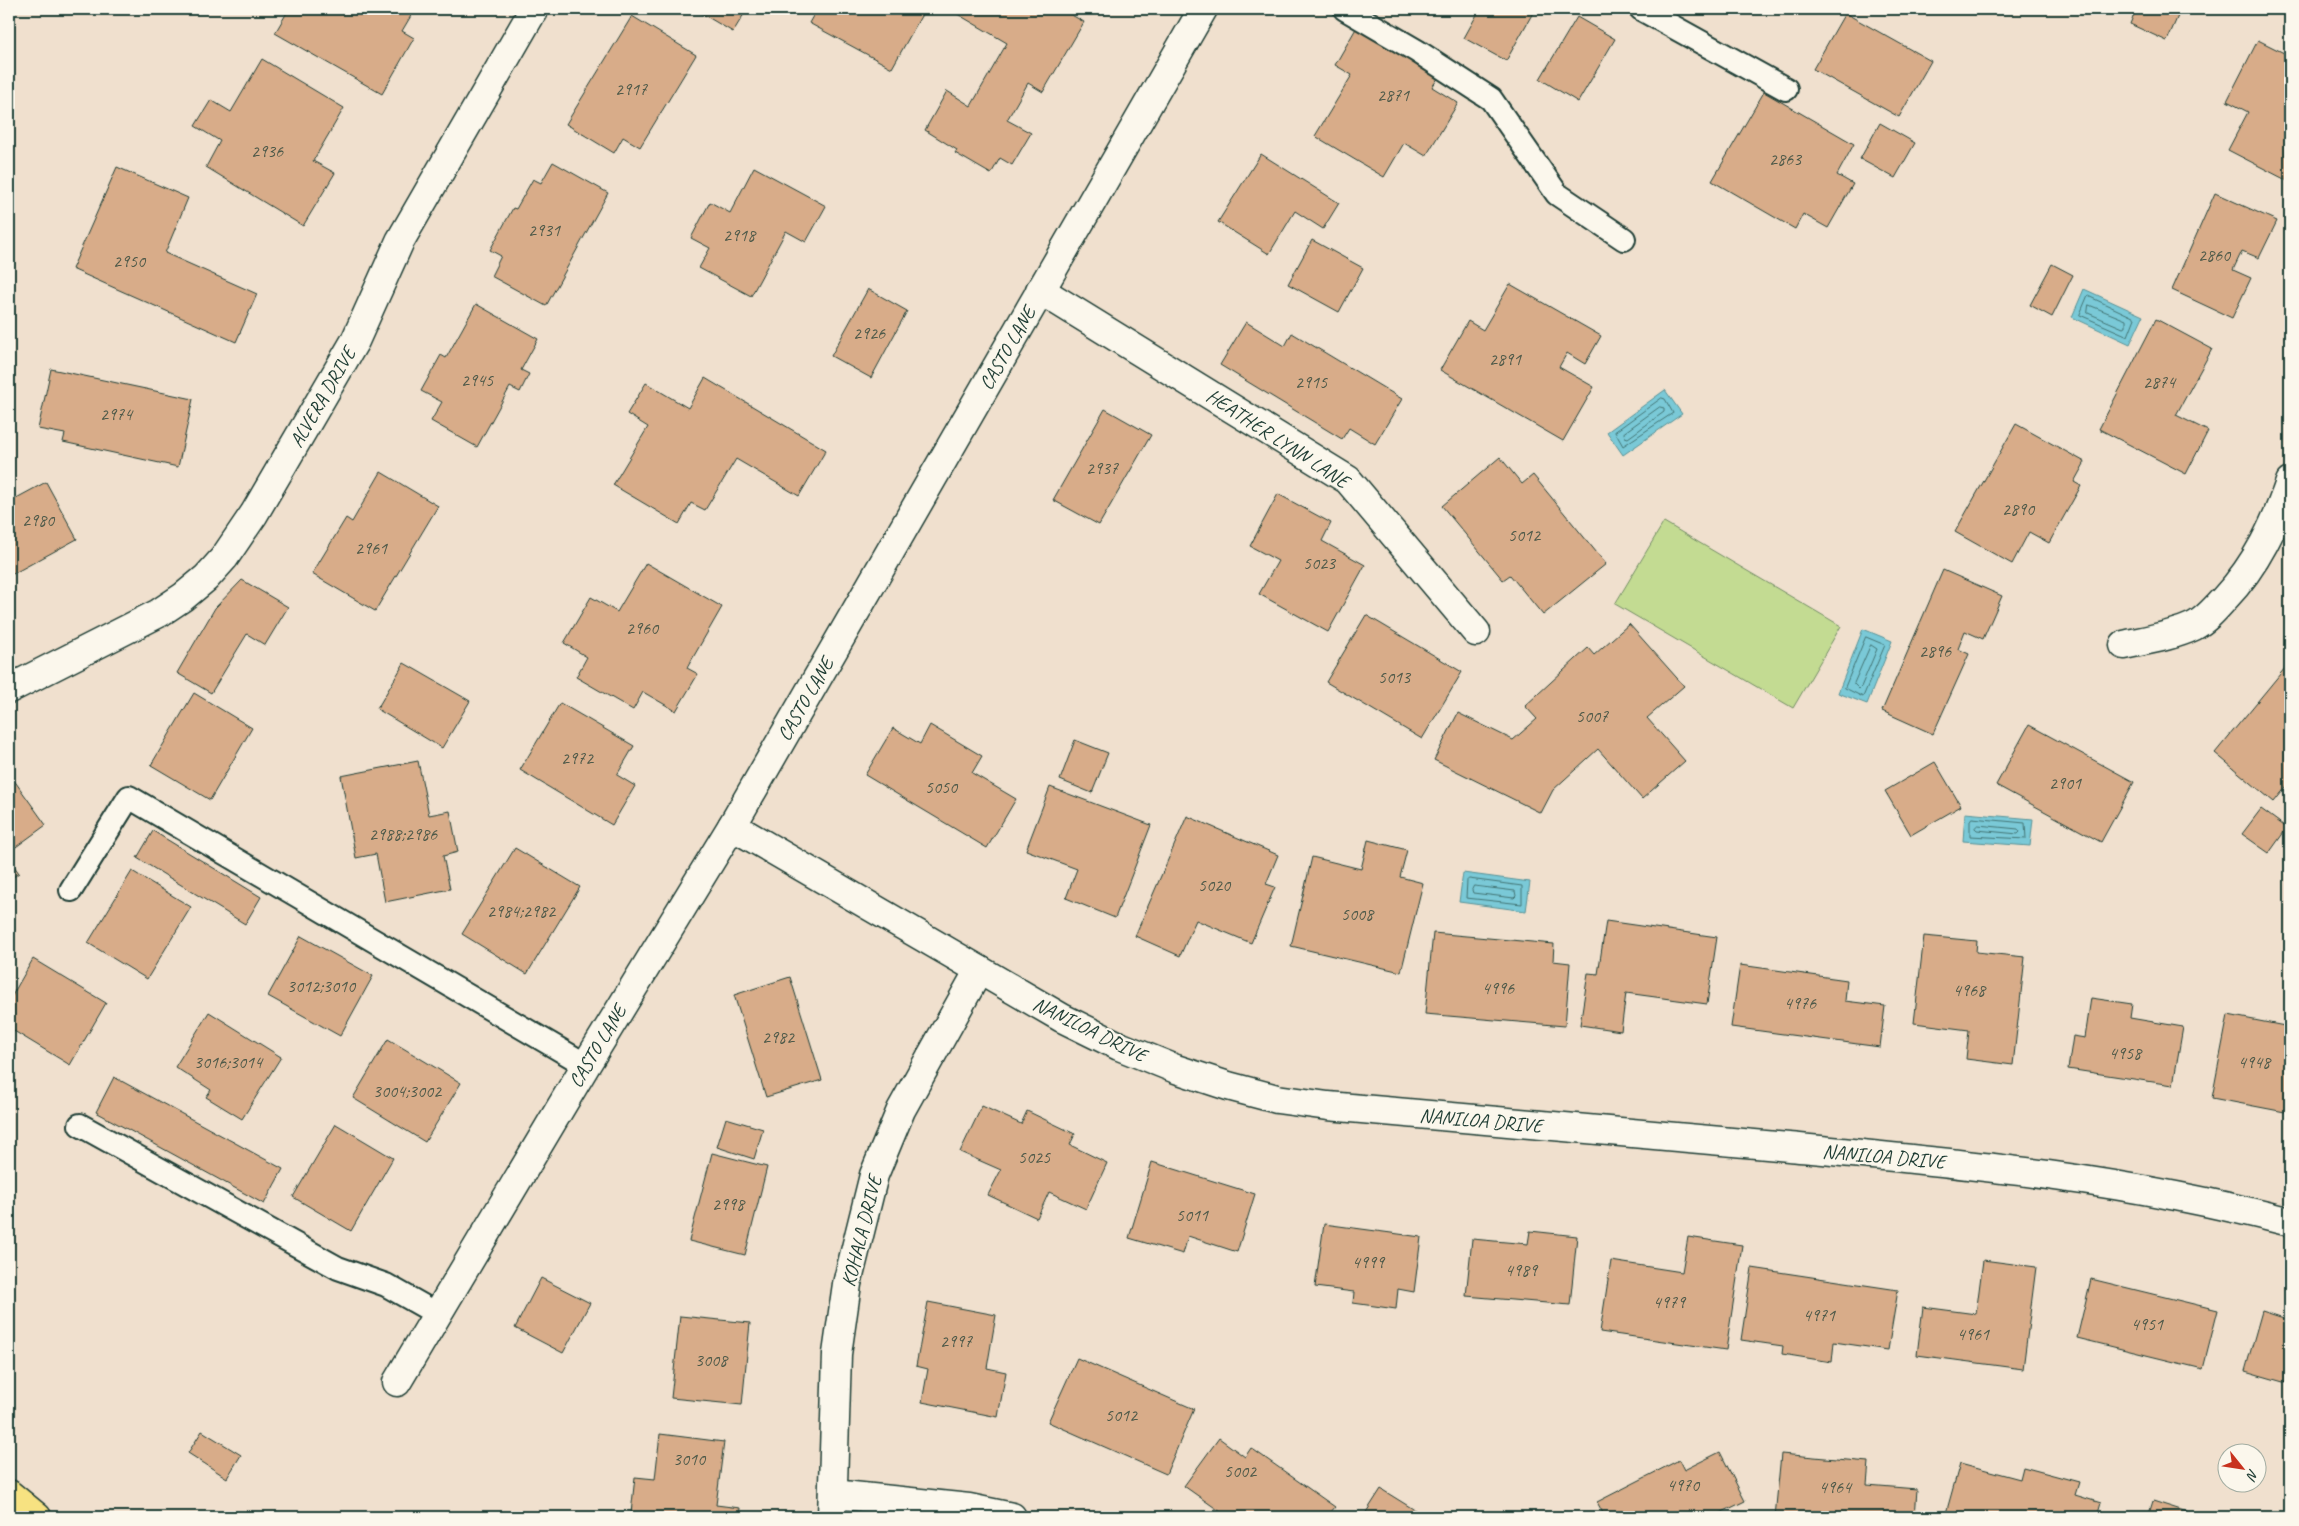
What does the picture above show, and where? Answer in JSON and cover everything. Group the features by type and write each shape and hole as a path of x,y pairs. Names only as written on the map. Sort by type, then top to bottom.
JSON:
{"highway":[{"path":"9,1494 37,1517"}],"street":[{"name":"ALVERA DRIVE","path":"9,689 159,613 198,585 224,558 254,514 355,341 400,241 534,9"},
{"name":"CASTO LANE","path":"397,1382 439,1315 586,1064 732,826 1203,9"},
{"name":"HEATHER LYNN LANE","path":"1040,290 1348,480 1476,632"},
{"path":"2124,646 2181,631 2196,625 2218,606 2240,582 2258,556 2290,482"},
{"name":"NANILOA DRIVE","path":"732,826 1062,1018 1119,1046 1176,1069 1277,1099 1337,1107 1975,1165 2118,1184 2194,1199 2290,1222"},
{"name":"KOHALA DRIVE","path":"832,1505 837,1354 840,1328 847,1284 874,1175 901,1110 978,970"},
{"path":"832,1505 969,1508 1012,1517"}],"lane":[{"path":"1345,9 1417,51 1491,99 1556,194 1624,239"},
{"path":"1642,9 1786,89"},
{"path":"71,890 128,797 586,1064"},
{"path":"80,1125 338,1268 386,1285 439,1315"}],"green space":[{"path":"1664,522 1841,626 1793,708 1615,604"}],"water":[{"path":"2084,289 2143,316 2130,344 2072,317"},
{"path":"1665,390 1682,414 1623,455 1607,432"},
{"path":"1863,629 1892,641 1867,704 1838,693"},
{"path":"1965,813 2033,819 2030,846 1963,841"},
{"path":"1463,873 1530,882 1526,911 1459,902"}],"building":[{"path":"289,9 415,9 402,31 414,38 382,94 275,33"},
{"path":"694,9 747,9 733,32"},
{"path":"817,9 925,9 892,68 809,23"},
{"path":"956,9 1061,9 1084,22 1043,92 1028,83 1007,120 1031,133 1012,165 1000,158 991,174 955,153 957,150 925,130 947,91 971,106 1007,43 954,12"},
{"path":"1480,9 1535,9 1506,61 1464,38"},
{"path":"2136,9 2181,9 2167,41 2130,24"},
{"path":"1845,13 1931,61 1899,117 1813,69"},
{"path":"632,16 696,55 640,147 623,137 614,153 566,124"},
{"path":"1577,17 1615,39 1578,102 1540,79"},
{"path":"1358,25 1441,74 1432,87 1458,103 1426,156 1404,143 1384,177 1315,136 1352,75 1335,65"},
{"path":"2258,40 2290,56 2290,182 2228,150 2248,112 2227,101"},
{"path":"262,59 344,108 313,161 335,173 303,226 206,167 220,141 195,126 211,100 231,112"},
{"path":"1764,92 1854,144 1837,175 1853,184 1828,228 1803,214 1795,229 1712,181"},
{"path":"1880,123 1915,143 1895,178 1860,159"},
{"path":"1261,154 1339,203 1323,229 1295,211 1269,254 1218,222"},
{"path":"553,162 608,193 546,306 491,276 501,256 490,250 513,208 516,209 533,179 541,183"},
{"path":"117,167 188,198 165,253 257,294 236,342 72,269"},
{"path":"754,167 826,206 806,242 786,231 751,296 699,268 710,248 691,238 710,202 730,213"},
{"path":"2215,193 2277,221 2259,258 2242,251 2233,270 2251,278 2232,318 2172,290"},
{"path":"1312,240 1363,268 1339,312 1288,284"},
{"path":"2052,264 2073,275 2052,317 2030,305"},
{"path":"1510,284 1601,336 1585,364 1567,353 1559,367 1594,387 1563,441 1440,370 1468,321 1483,330"},
{"path":"868,289 907,311 871,378 831,356"},
{"path":"476,304 538,339 521,370 529,374 520,392 510,387 477,447 431,421 442,402 421,391 441,355 446,358"},
{"path":"2156,319 2212,349 2176,415 2208,431 2186,474 2099,429"},
{"path":"1246,322 1285,346 1292,333 1402,399 1375,444 1349,428 1342,439 1220,365"},
{"path":"51,369 193,399 178,467 63,442 65,434 38,429"},
{"path":"705,378 826,450 799,496 736,459 705,510 691,503 679,524 613,485 648,427 627,414 646,383 688,408"},
{"path":"1105,409 1151,435 1099,525 1053,500"},
{"path":"2016,424 2085,462 2074,482 2081,486 2049,543 2029,532 2012,564 1955,532"},
{"path":"1500,457 1522,484 1533,475 1606,564 1543,615 1510,575 1503,580 1442,506"},
{"path":"381,472 438,506 375,611 312,574 346,518 352,522"},
{"path":"46,482 77,539 9,576 9,502"},
{"path":"1278,494 1331,523 1322,541 1365,565 1328,632 1259,594 1278,561 1250,546"},
{"path":"646,563 722,607 687,668 698,674 676,711 643,692 633,710 576,677 587,657 564,643 591,597 617,612"},
{"path":"1943,570 2002,596 1983,639 1965,631 1958,649 1969,654 1933,734 1882,711"},
{"path":"242,580 288,607 265,645 247,634 211,693 177,673 215,608"},
{"path":"1366,615 1462,672 1422,739 1326,682"},
{"path":"1629,624 1684,686 1647,718 1685,761 1642,799 1598,749 1553,790 1541,813 1434,760 1458,713 1513,740 1537,719 1525,706 1588,648 1594,655"},
{"path":"2290,662 2290,782 2274,802 2215,753"},
{"path":"404,663 470,701 442,748 377,709"},
{"path":"194,693 252,728 210,800 151,765"},
{"path":"560,703 634,746 617,775 635,786 612,825 520,770"},
{"path":"930,725 982,756 972,773 1016,799 987,848 865,775 893,728 920,744"},
{"path":"2029,725 2134,782 2101,842 1996,785"},
{"path":"1075,740 1108,753 1092,793 1060,780"},
{"path":"418,761 429,815 450,811 458,852 443,856 450,889 385,902 376,854 356,858 341,776"},
{"path":"1935,762 1961,806 1911,835 1885,791"},
{"path":"11,776 46,825 9,852 9,777"},
{"path":"1050,787 1151,825 1115,918 1066,898 1077,869 1026,850"},
{"path":"2261,809 2287,828 2269,853 2242,834"},
{"path":"1187,816 1278,855 1266,884 1275,887 1251,943 1196,920 1180,956 1135,936"},
{"path":"153,831 261,897 245,924 137,858"},
{"path":"1368,840 1407,850 1400,877 1423,883 1401,972 1291,946 1312,857 1361,869"},
{"path":"515,848 580,887 527,974 462,934"},
{"path":"9,859 19,873 9,880"},
{"path":"132,871 191,907 147,979 88,943"},
{"path":"1606,921 1717,937 1707,1004 1626,993 1621,1031 1580,1025 1588,973 1598,974"},
{"path":"1433,933 1554,944 1553,961 1570,963 1565,1026 1425,1014"},
{"path":"301,936 373,976 340,1036 268,996"},
{"path":"1924,936 1977,941 1976,952 2025,957 2013,1065 1966,1059 1969,1030 1914,1023"},
{"path":"33,959 106,1003 70,1065 9,1028 9,1001"},
{"path":"1740,965 1847,980 1845,1001 1885,1006 1880,1047 1731,1027"},
{"path":"790,977 822,1080 766,1097 734,995"},
{"path":"2091,998 2132,1004 2130,1018 2183,1027 2173,1085 2068,1069 2073,1036 2085,1038"},
{"path":"209,1012 281,1057 242,1119 206,1097 211,1090 175,1067"},
{"path":"2228,1015 2290,1027 2290,1113 2212,1098"},
{"path":"388,1039 461,1083 425,1142 353,1098"},
{"path":"114,1077 283,1169 264,1204 96,1112"},
{"path":"982,1106 1021,1124 1027,1111 1075,1134 1070,1145 1107,1163 1086,1209 1049,1192 1037,1218 988,1195 1001,1170 960,1152"},
{"path":"726,1118 763,1129 754,1159 717,1147"},
{"path":"336,1124 393,1158 351,1231 293,1197"},
{"path":"712,1153 767,1167 745,1255 689,1241"},
{"path":"1152,1162 1255,1194 1237,1252 1188,1236 1183,1254 1129,1238"},
{"path":"1324,1224 1421,1237 1414,1292 1398,1289 1396,1309 1353,1303 1354,1292 1315,1287"},
{"path":"1530,1231 1577,1236 1570,1305 1466,1296 1472,1239 1528,1244"},
{"path":"1688,1237 1742,1245 1726,1350 1600,1332 1611,1261 1682,1272"},
{"path":"1983,1260 2036,1267 2023,1369 1917,1355 1923,1307 1976,1314"},
{"path":"1752,1268 1898,1290 1888,1350 1834,1342 1832,1362 1782,1354 1783,1346 1741,1340"},
{"path":"541,1278 590,1303 563,1353 515,1328"},
{"path":"2091,1279 2218,1310 2203,1369 2077,1338"},
{"path":"928,1302 996,1315 987,1368 1006,1372 998,1417 922,1402 928,1369 916,1366"},
{"path":"2262,1311 2290,1320 2290,1384 2245,1371"},
{"path":"680,1316 750,1323 742,1405 671,1398"},
{"path":"1077,1358 1194,1409 1166,1474 1048,1422"},
{"path":"202,1431 241,1455 227,1478 188,1453"},
{"path":"660,1434 724,1442 716,1505 740,1508 739,1517 644,1517 644,1515 631,1513 635,1477 655,1479"},
{"path":"1219,1438 1245,1457 1251,1448 1335,1507 1327,1517 1228,1517 1184,1486"},
{"path":"1720,1452 1745,1501 1712,1517 1605,1517 1597,1502 1679,1460 1684,1470"},
{"path":"1781,1454 1869,1462 1867,1485 1917,1489 1915,1517 1775,1517"},
{"path":"1960,1463 2020,1479 2023,1467 2079,1482 2075,1495 2101,1503 2097,1517 1945,1517"},
{"path":"1381,1489 1426,1517 1363,1517"},
{"path":"2153,1501 2203,1517 2148,1517"}]}
